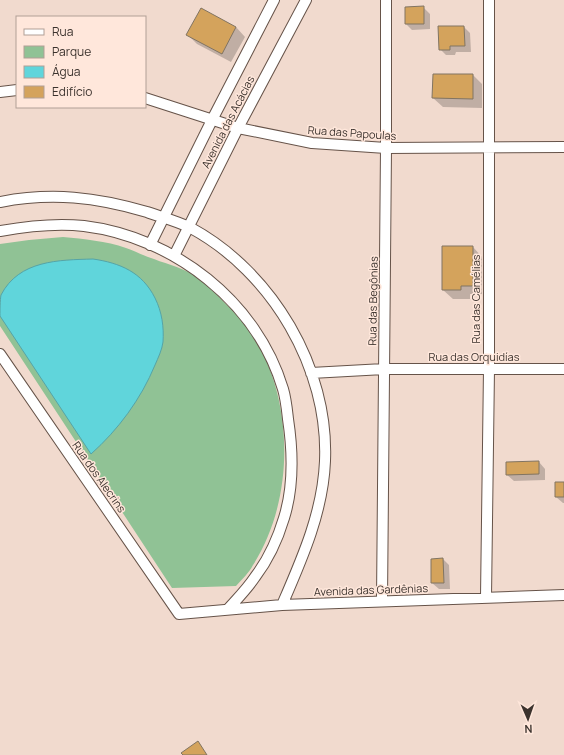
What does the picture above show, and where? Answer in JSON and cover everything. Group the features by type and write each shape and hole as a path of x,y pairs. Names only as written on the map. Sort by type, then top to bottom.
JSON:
{"street":[{"name":"Avenida das Acácias","path":"150,245 274,0"},
{"name":"Avenida das Acácias","path":"174,256 238,128 306,0"},
{"name":"Rua das Begônias","path":"382,601 386,0"},
{"name":"Rua das Camélias","path":"486,597 489,0"},
{"path":"0,92 16,90"},
{"name":"Rua das Papoulas","path":"146,98 238,128 312,143 386,148 564,147"},
{"path":"0,202 39,197 64,196 88,198 112,202 163,217 189,228 222,249 258,282 287,321 299,342 312,373 324,432 325,459 324,482 312,532 304,555 282,605"},
{"path":"0,231 41,225 84,226 126,235 174,256 202,275 219,289 247,320 270,356 284,390 291,434 292,477 289,499 284,518 267,560 256,577 228,610"},
{"name":"Rua dos Alecrins","path":"0,354 179,614"},
{"name":"Rua das Orquidías","path":"312,373 384,369 564,369"},
{"name":"Avenida das Gardênias","path":"179,614 282,605 564,595"}],"green space":[{"path":"63,237 95,241 129,249 188,272 205,284 240,317 258,344 271,373 280,405 284,439 283,472 278,505 268,536 251,568 236,586 172,588 0,326 0,244"}],"water":[{"path":"93,259 121,266 137,275 144,282 155,298 159,309 163,325 163,336 159,357 136,402 110,435 91,454 0,316 0,302 1,295 9,283 29,268 41,264 67,260"}],"building":[{"path":"424,6 424,24 405,24 405,7"},
{"path":"201,8 236,27 222,54 186,35"},
{"path":"438,26 464,26 465,46 450,46 450,50 439,50"},
{"path":"433,74 473,74 473,99 432,98"},
{"path":"442,246 473,246 473,286 461,286 461,290 442,290"},
{"path":"539,461 539,474 506,475 506,462"},
{"path":"555,482 564,482 564,497 555,497"},
{"path":"443,558 444,583 431,583 431,559"},
{"path":"198,741 207,755 183,755 181,753"}]}
